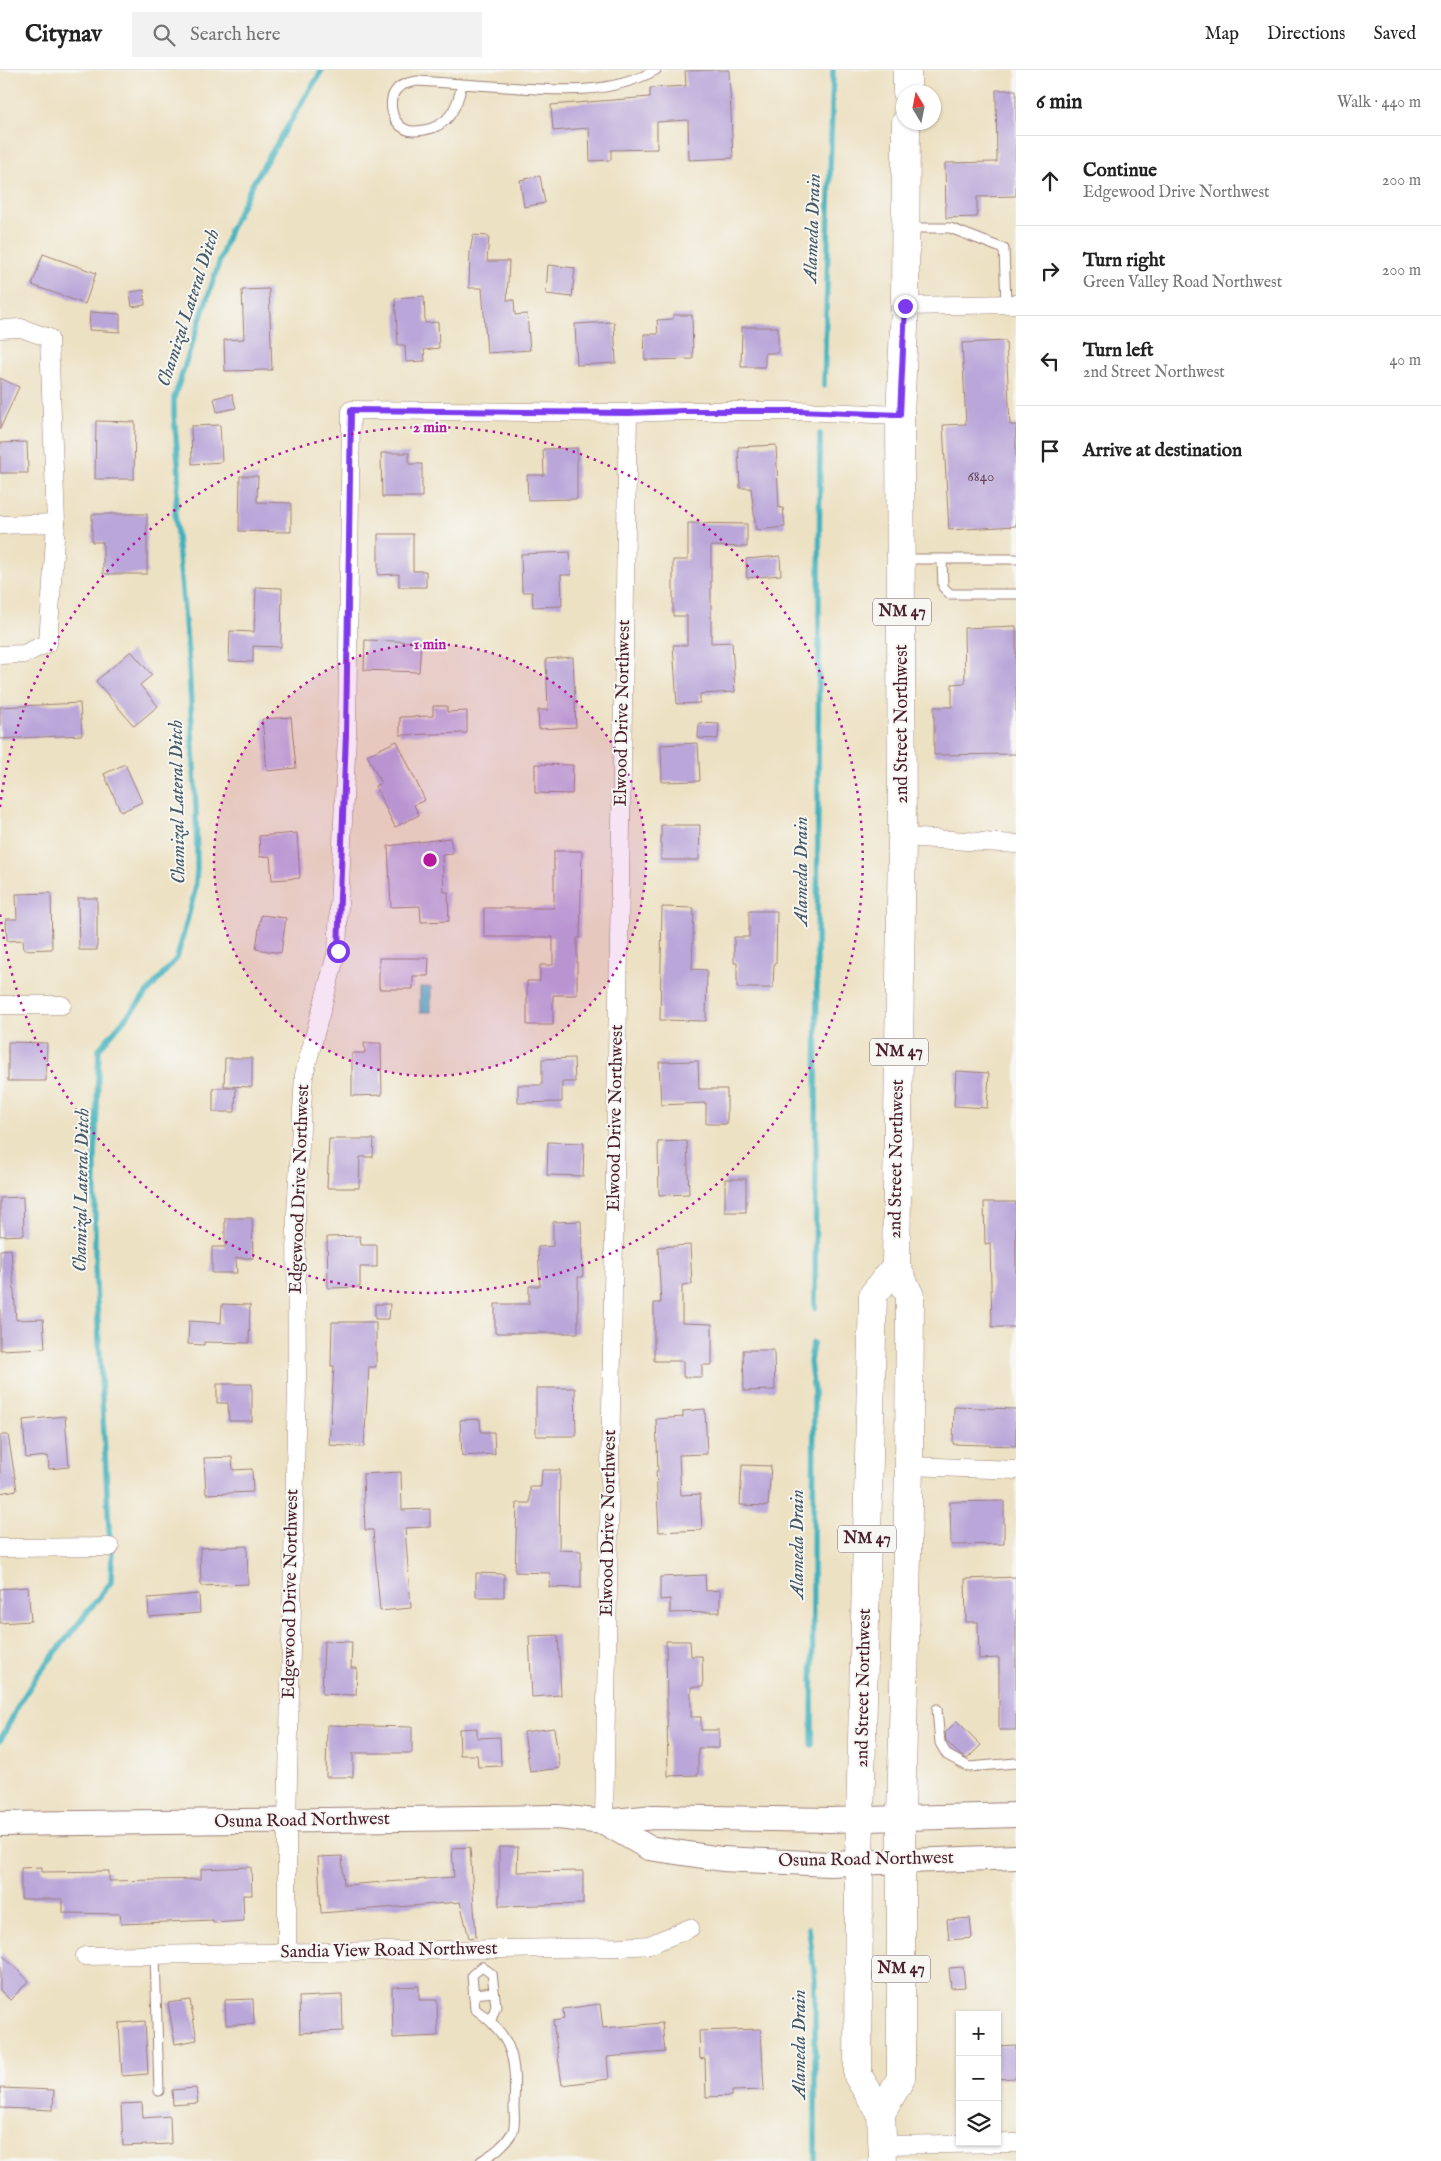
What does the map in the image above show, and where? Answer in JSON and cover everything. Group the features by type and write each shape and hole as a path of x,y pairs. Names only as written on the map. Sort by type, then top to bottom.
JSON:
{"main road":[{"path":"907,70 907,85"},
{"name":"2nd Street Northwest","path":"880,2112 901,2078 900,1860 909,1466 910,1296 896,1266 902,837 900,415 905,306 906,130"},
{"name":"2nd Street Northwest","path":"882,2153 880,2112 858,2076 859,1862 873,1295 896,1266"},
{"name":"Osuna Road Northwest","path":"0,1824 287,1822 558,1817 604,1822 654,1817 860,1820 1016,1815"},
{"name":"Osuna Road Northwest","path":"604,1822 649,1848 722,1859 830,1864 1016,1857"}],"street":[{"path":"905,306 1011,304"},
{"path":"0,329 21,328 49,338 56,523 48,643 24,654 0,655"},
{"name":"Edgewood Drive Northwest","path":"287,1953 287,1822 296,1385 296,1214 304,1076 338,951 346,734 351,410 628,413"},
{"path":"628,413 798,411 900,415"},
{"name":"Elwood Drive Northwest","path":"604,1822 628,413"},
{"path":"0,525 56,523"},
{"path":"902,837 1016,844"},
{"path":"1,1005 62,1005"},
{"path":"909,1466 1016,1470"},
{"path":"0,1548 110,1547"},
{"name":"Sandia View Road Northwest","path":"85,1956 481,1950 649,1945 690,1928"},
{"path":"882,2153 1016,2143"}],"lane":[{"path":"462,84 459,101 444,124 432,129 418,131 405,129 395,120 392,97 398,87 418,81 462,84 560,91 621,85 639,79 656,70"},
{"path":"905,228 950,228 1004,249 1011,304"},
{"path":"901,559 1016,559"},
{"path":"942,559 943,587 950,594 1016,594"},
{"path":"937,1709 940,1743 947,1755 969,1767 1016,1763"},
{"path":"481,1950 482,1967"},
{"path":"155,1955 159,2091"},
{"path":"482,1967 492,1974 496,2006 491,2020"},
{"path":"481,2161 498,2151 514,2132 515,2088 513,2059 503,2034 491,2020 475,2009 472,1976 482,1967"},
{"path":"474,1994 494,1992"}],"water":[{"path":"420,987 431,987 431,1012 420,1012"}],"building":[{"path":"729,70 733,158 689,160 688,120 657,122 657,149 611,150 611,160 590,161 589,128 553,131 551,105 650,97 650,88 686,86 685,71"},
{"path":"996,90 1016,90 1016,196 977,197 977,217 946,218 945,163 997,162"},
{"path":"540,176 545,203 524,207 520,180"},
{"path":"473,235 489,236 487,261 509,261 507,300 514,300 515,315 527,314 530,350 487,353 482,288 469,288 470,252"},
{"path":"43,254 96,273 85,304 32,285"},
{"path":"548,265 575,268 572,297 546,294"},
{"path":"269,289 272,370 225,371 224,340 244,339 242,290"},
{"path":"144,290 145,305 132,307 130,292"},
{"path":"424,296 425,323 438,322 439,348 424,350 425,361 406,362 405,345 398,345 395,298"},
{"path":"90,312 120,314 120,332 89,330"},
{"path":"673,315 692,315 693,359 645,360 644,334 658,334 657,320 673,319"},
{"path":"614,322 616,363 577,365 575,324"},
{"path":"742,327 778,327 778,353 765,353 765,367 741,367"},
{"path":"1006,341 1010,425 1016,425 1016,526 949,530 943,425 966,424 962,343"},
{"path":"0,378 19,387 0,429"},
{"path":"232,394 236,408 217,412 214,398"},
{"path":"96,421 135,422 134,479 95,479"},
{"path":"220,425 222,462 192,464 191,426"},
{"path":"27,442 28,473 0,473 0,443"},
{"path":"776,445 779,508 783,508 785,527 756,530 751,488 740,488 738,447"},
{"path":"577,448 577,499 528,500 527,475 544,475 543,449"},
{"path":"381,453 409,453 409,464 422,464 422,497 382,497"},
{"path":"240,476 258,476 257,502 291,503 291,532 239,531"},
{"path":"92,514 147,514 147,574 103,574 103,542 92,542"},
{"path":"688,523 747,524 747,547 711,546 711,643 732,642 735,692 700,694 700,703 677,704 673,645 687,645 687,616 673,616 673,560 688,560"},
{"path":"378,534 413,534 413,571 426,571 426,587 399,587 399,574 378,575"},
{"path":"570,552 571,575 561,575 562,606 533,607 532,592 522,592 521,554"},
{"path":"780,556 781,575 747,578 746,559"},
{"path":"256,587 282,588 281,647 253,646 253,662 229,661 230,631 254,632"},
{"path":"1016,626 1016,754 934,755 934,707 952,707 952,684 965,683 964,628"},
{"path":"365,640 421,642 419,672 364,670"},
{"path":"131,651 152,675 140,685 158,706 134,726 96,681"},
{"path":"573,657 576,727 539,729 538,710 548,710 546,659"},
{"path":"80,703 82,735 0,739 0,707"},
{"path":"433,706 447,706 447,712 467,711 467,733 400,735 400,717 433,716"},
{"path":"291,717 296,768 267,771 262,719"},
{"path":"699,723 719,724 718,739 698,738"},
{"path":"397,741 425,800 414,805 419,815 395,827 375,786 381,783 367,755"},
{"path":"698,743 700,781 662,782 661,745"},
{"path":"125,764 142,802 121,812 104,774"},
{"path":"535,764 573,765 572,794 535,793"},
{"path":"661,825 700,825 699,860 661,860"},
{"path":"297,833 300,878 272,880 270,856 260,857 259,836"},
{"path":"450,838 453,854 442,855 444,892 448,892 449,921 421,922 420,906 391,907 388,846"},
{"path":"554,851 582,851 580,938 577,938 577,995 553,995 553,1025 527,1025 527,981 540,981 540,965 553,965 553,937 484,937 484,908 554,908"},
{"path":"51,893 52,949 24,950 23,940 7,941 6,919 17,919 16,894"},
{"path":"78,898 97,898 97,950 79,950"},
{"path":"662,907 694,908 692,969 707,970 706,1021 660,1020"},
{"path":"749,911 777,911 776,964 774,964 773,988 737,988 737,963 734,963 734,937 749,937"},
{"path":"261,915 286,918 281,953 256,949"},
{"path":"379,958 429,958 428,976 413,976 413,989 379,989"},
{"path":"8,1042 47,1043 46,1081 8,1081"},
{"path":"364,1043 381,1043 382,1095 352,1096 352,1053 365,1053"},
{"path":"225,1058 252,1058 252,1087 224,1086"},
{"path":"574,1058 575,1082 562,1082 562,1102 518,1103 518,1085 542,1085 542,1059"},
{"path":"698,1061 699,1089 727,1089 727,1124 706,1124 706,1103 661,1105 659,1062"},
{"path":"956,1071 989,1073 987,1108 954,1106"},
{"path":"213,1088 236,1088 235,1112 213,1112"},
{"path":"329,1139 374,1139 373,1157 360,1157 359,1188 327,1188"},
{"path":"687,1141 689,1194 659,1195 658,1142"},
{"path":"548,1142 584,1143 583,1176 547,1175"},
{"path":"725,1179 746,1179 746,1212 725,1212"},
{"path":"23,1197 24,1235 0,1236 0,1198"},
{"path":"984,1202 1016,1202 1016,1327 992,1327 990,1243 985,1244"},
{"path":"225,1218 252,1218 253,1258 236,1258 237,1273 212,1273 212,1247 225,1247"},
{"path":"581,1221 583,1277 578,1277 578,1333 495,1333 495,1304 529,1304 529,1286 540,1286 538,1247 553,1246 553,1222"},
{"path":"360,1236 361,1245 377,1245 377,1267 360,1267 360,1287 328,1288 327,1237"},
{"path":"690,1245 692,1284 682,1285 682,1323 712,1324 712,1365 702,1365 702,1377 683,1377 683,1361 654,1361 654,1303 661,1303 658,1247"},
{"path":"11,1249 16,1320 43,1319 45,1348 0,1350 0,1250"},
{"path":"222,1304 250,1305 249,1343 204,1342 204,1345 188,1344 189,1321 221,1323"},
{"path":"375,1304 390,1304 389,1319 375,1319"},
{"path":"332,1322 376,1322 376,1367 369,1367 364,1447 329,1445 334,1366 331,1366"},
{"path":"743,1350 774,1350 775,1390 744,1391"},
{"path":"217,1384 252,1384 252,1421 229,1421 228,1403 217,1403"},
{"path":"536,1388 575,1388 576,1436 536,1436"},
{"path":"954,1407 1016,1409 1016,1446 953,1444"},
{"path":"705,1409 707,1454 679,1455 681,1495 700,1494 702,1530 659,1532 656,1419 683,1417 683,1411"},
{"path":"65,1416 69,1467 49,1469 48,1456 26,1458 23,1420"},
{"path":"480,1419 481,1432 494,1432 495,1454 462,1456 460,1420"},
{"path":"0,1435 8,1435 17,1490 0,1493"},
{"path":"232,1457 233,1470 252,1469 253,1492 206,1494 204,1458"},
{"path":"742,1465 771,1466 768,1506 740,1505"},
{"path":"542,1470 560,1470 559,1550 581,1551 581,1588 549,1587 550,1573 515,1572 517,1503 530,1503 530,1487 541,1487"},
{"path":"401,1472 402,1510 430,1509 430,1527 405,1528 411,1608 380,1611 373,1530 365,1530 363,1474"},
{"path":"1004,1501 1004,1544 951,1545 950,1502"},
{"path":"247,1546 248,1584 201,1586 200,1548"},
{"path":"476,1573 504,1574 504,1597 476,1597"},
{"path":"705,1575 706,1591 720,1590 720,1612 670,1613 670,1599 660,1600 660,1577"},
{"path":"1016,1577 1016,1730 999,1730 999,1658 979,1659 978,1622 966,1622 965,1579"},
{"path":"28,1587 31,1621 0,1623 0,1589"},
{"path":"199,1594 200,1613 149,1617 148,1598"},
{"path":"558,1635 561,1695 532,1697 529,1636"},
{"path":"324,1641 352,1642 351,1668 357,1668 356,1695 322,1694"},
{"path":"666,1641 690,1641 691,1656 702,1656 703,1687 691,1687 691,1717 701,1717 701,1730 719,1730 719,1748 698,1748 698,1775 668,1776"},
{"path":"957,1721 981,1745 967,1759 960,1755 946,1741 945,1733"},
{"path":"327,1725 412,1727 412,1753 353,1753 353,1777 326,1777"},
{"path":"477,1728 477,1738 500,1737 501,1766 478,1767 477,1755 460,1755 459,1729"},
{"path":"554,1728 560,1768 530,1772 524,1732"},
{"path":"470,1847 476,1937 469,1938 460,1902 321,1913 318,1857 342,1856 344,1885 454,1877 452,1848"},
{"path":"499,1847 518,1847 517,1872 583,1871 583,1904 499,1906"},
{"path":"42,1867 42,1872 109,1871 109,1881 201,1879 201,1869 251,1867 252,1895 243,1895 244,1921 213,1923 213,1920 121,1924 120,1914 63,1913 63,1899 21,1899 21,1868"},
{"path":"970,1918 972,1938 949,1940 947,1920"},
{"path":"0,1953 29,1981 10,2000 0,1990"},
{"path":"963,1967 965,1987 951,1988 949,1968"},
{"path":"419,1986 419,2000 437,2000 438,2036 393,2038 392,1987"},
{"path":"342,1995 343,2031 300,2033 299,1997"},
{"path":"253,1999 254,2024 226,2025 225,2000"},
{"path":"190,2000 197,2040 175,2044 168,2003"},
{"path":"600,2004 603,2028 662,2023 665,2052 607,2057 609,2079 562,2085 553,2021 564,2019 563,2009"},
{"path":"145,2021 148,2074 122,2076 119,2023"},
{"path":"761,2029 764,2090 732,2091 732,2096 706,2097 705,2058 700,2059 699,2031"},
{"path":"1016,2045 1016,2078 1001,2079 1001,2046"},
{"path":"0,2088 54,2090 53,2110 0,2108"},
{"path":"196,2088 198,2103 173,2105 172,2090"},
{"path":"142,2103 143,2118 170,2116 171,2144 123,2146 121,2104"}],"waterway":[{"name":"Chamizal Lateral Ditch","path":"0,1741 19,1704 37,1676 111,1582 112,1554 109,1529 95,1267 95,1158 99,1049 177,958 195,891 197,869 189,665 175,514 179,473 174,398 230,230 253,183 322,70"},
{"name":"Alameda Drain","path":"824,386 833,70"},
{"name":"Alameda Drain","path":"815,1308 820,434"},
{"name":"Alameda Drain","path":"812,1745 814,1392 810,1362 813,1343"},
{"name":"Alameda Drain","path":"809,1928 815,1980 815,2161"}],"route":[{"path":"338,951 346,734 351,410 628,413 798,411 900,415 905,306"}]}
